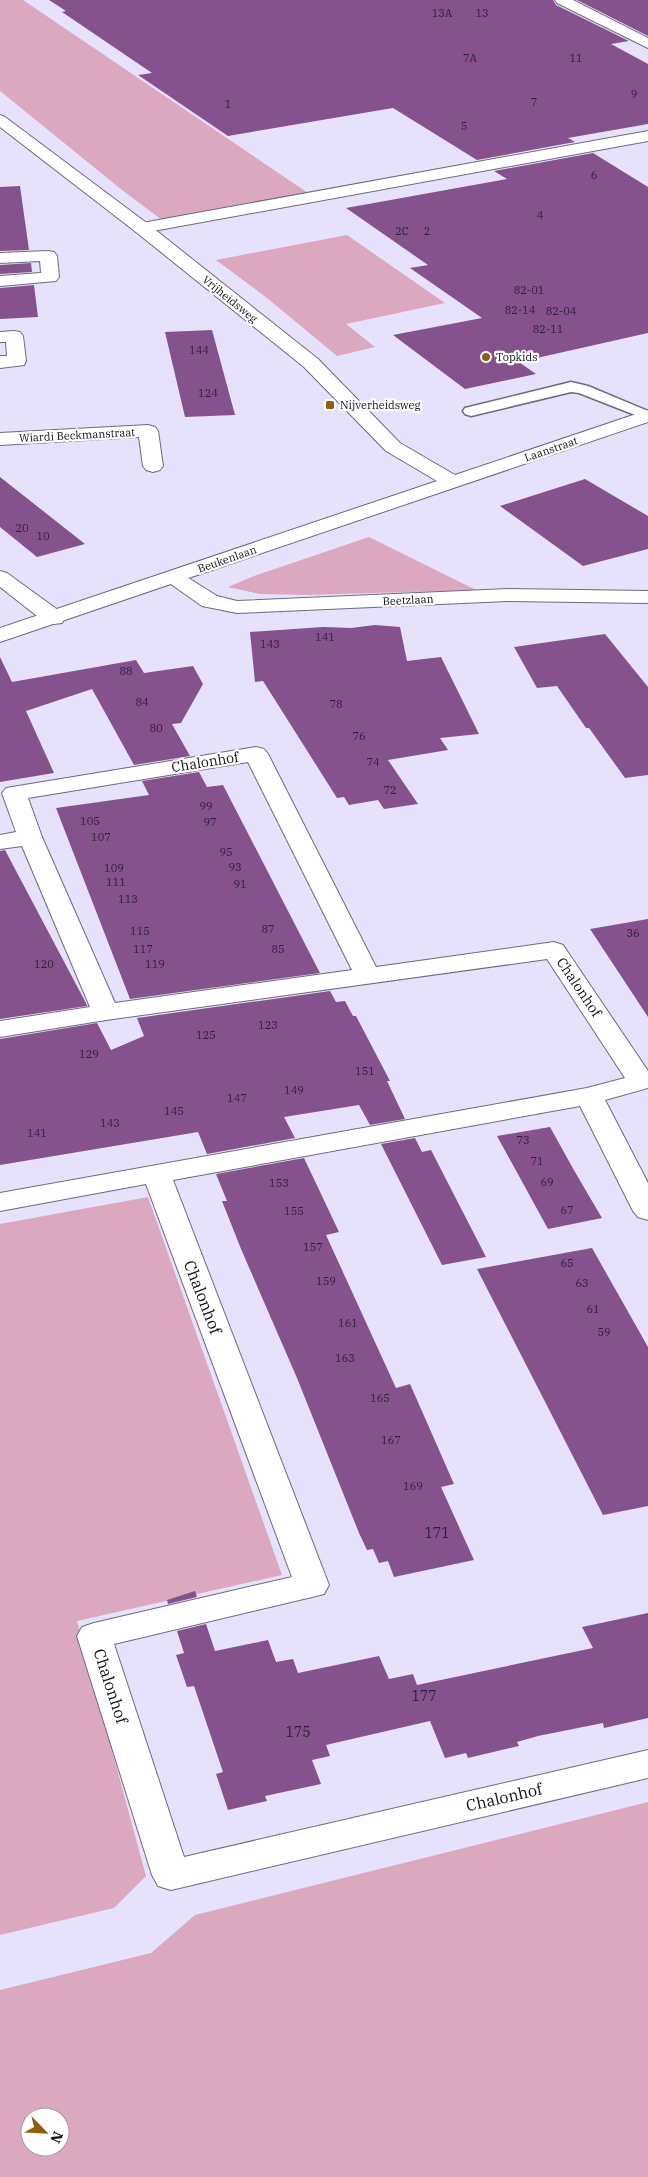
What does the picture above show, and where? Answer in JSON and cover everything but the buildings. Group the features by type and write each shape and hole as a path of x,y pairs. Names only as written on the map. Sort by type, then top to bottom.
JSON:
{"street":[{"path":"562,0 648,44"},
{"name":"Vrijheidsweg","path":"0,120 142,228 311,363 393,447 454,482"},
{"path":"142,228 648,136"},
{"path":"0,258 48,256 50,277 0,281"},
{"path":"0,336 14,336 17,361 0,362"},
{"name":"Laanstraat","path":"454,482 648,416"},
{"name":"Wiardi Beckmanstraat","path":"0,439 148,431 153,466"},
{"name":"Beukenlaan","path":"0,636 454,482"},
{"path":"0,577 54,618"},
{"name":"Beetzlaan","path":"175,578 210,601 237,606 266,607 508,595 648,597"},
{"name":"Chalonhof","path":"106,1012 30,837 14,793 256,754 368,976"},
{"path":"0,842 30,837"},
{"name":"Chalonhof","path":"0,1029 106,1012 554,950 645,1081 589,1096 0,1202"},
{"path":"589,1096 648,1211"},
{"name":"Chalonhof","path":"156,1173 312,1585 94,1636 171,1875 648,1764"}],"lane":[{"path":"471,411 571,387 583,389 648,416"}],"shaded area":[{"path":"0,0 23,0 311,195 166,223 122,190 0,91"},
{"path":"347,235 445,303 346,324 375,347 337,356 267,298 216,260"},
{"path":"369,537 476,590 307,595 260,594 228,587 254,576"},
{"path":"148,1197 282,1575 77,1621 146,1876 114,1908 0,1935 0,1224"},
{"path":"648,1802 648,2177 0,2177 0,1990 151,1953 195,1915"}],"place":[{"name":"Topkids","path":"486,357"},
{"name":"Nijverheidsweg","path":"330,405"}]}
